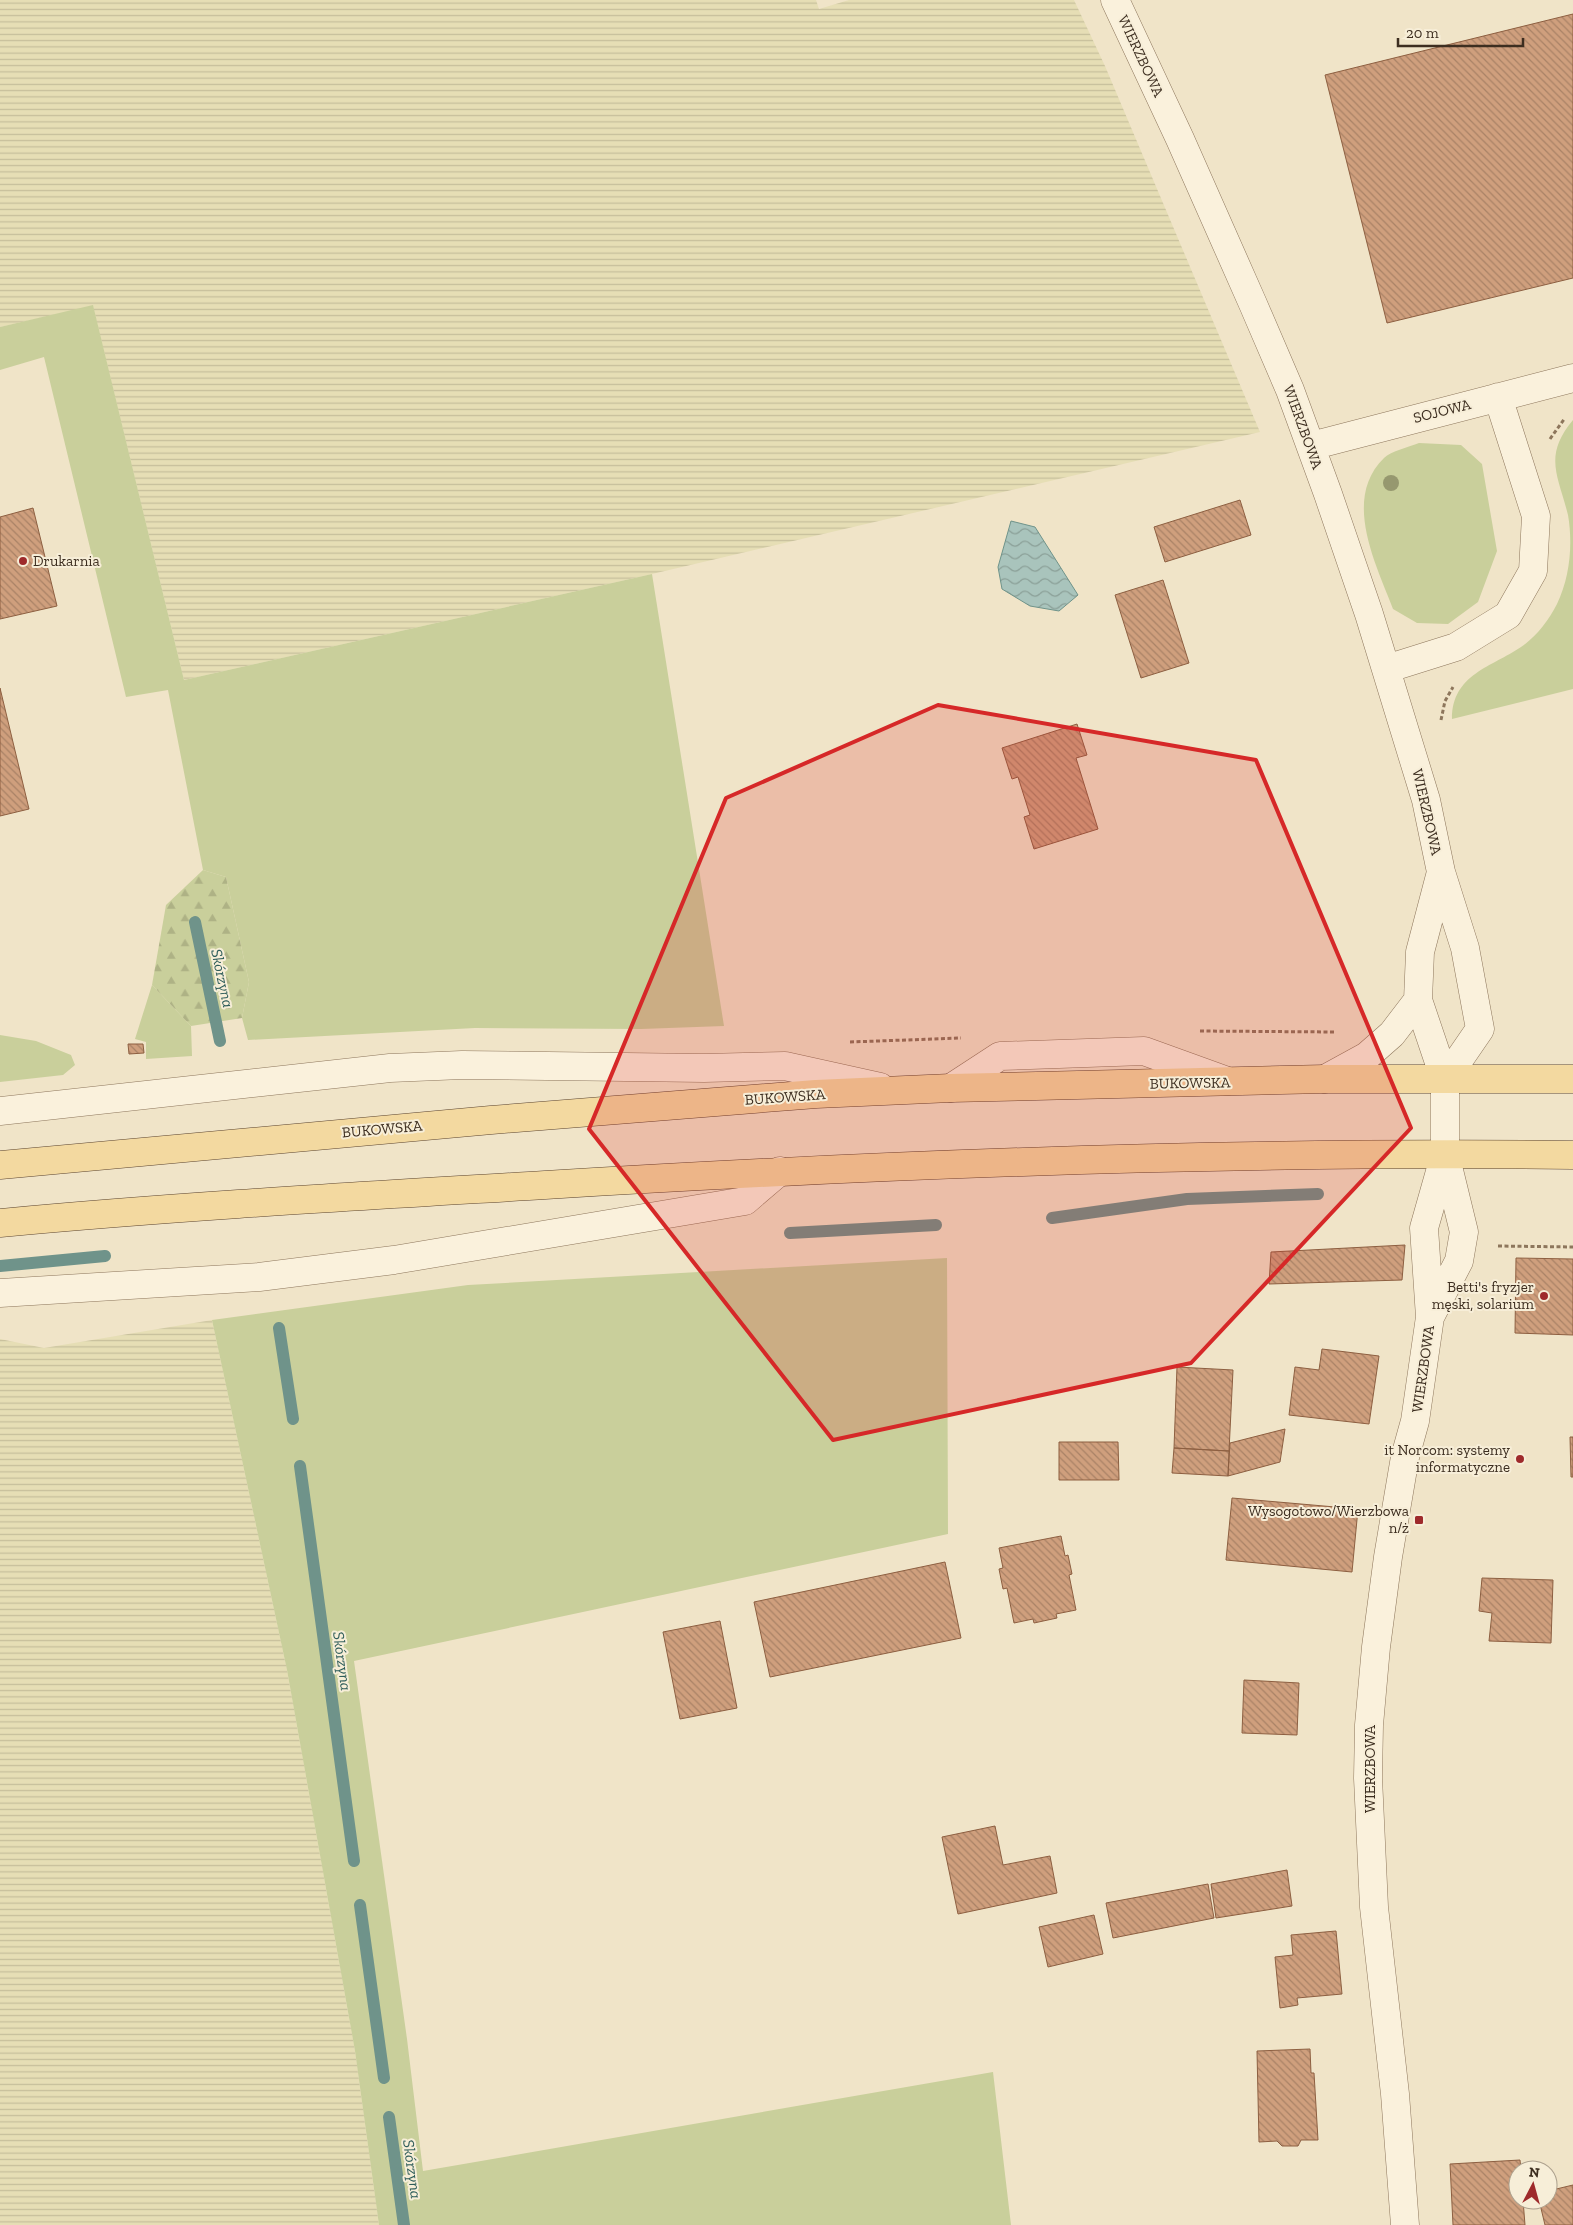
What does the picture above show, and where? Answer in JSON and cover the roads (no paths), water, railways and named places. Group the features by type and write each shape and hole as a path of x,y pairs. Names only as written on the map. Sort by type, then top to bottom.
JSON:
{"main road":[{"name":"BUKOWSKA","path":"0,1165 646,1107 893,1090 1325,1079 1573,1079"},
{"path":"0,1223 198,1207 780,1170 980,1162 1445,1154 1573,1154"}],"street":[{"name":"WIERZBOWA","path":"1115,0 1180,139 1290,390 1386,669 1426,800 1440,872 1466,948 1480,1029 1445,1080"},
{"name":"SOJOWA","path":"1310,446 1573,378"},
{"path":"1386,669 1456,647 1508,615 1533,571 1536,516 1498,397"},
{"name":"WIERZBOWA","path":"1430,1317 1459,1261 1464,1232 1445,1154 1445,1080 1418,1000 1420,952 1440,872"},
{"path":"1325,1079 1367,1056 1392,1034 1418,1000"},
{"path":"0,1111 390,1068 462,1065 704,1068 785,1066 893,1090"},
{"name":"WIERZBOWA","path":"1405,2225 1395,2094 1374,1907 1368,1778 1369,1725 1376,1647 1388,1557 1405,1456 1415,1421 1430,1317 1424,1228 1445,1154"},
{"path":"0,1294 259,1277 394,1260 745,1201 780,1170"}],"water":[{"path":"1011,521 1035,527 1078,595 1059,611 1030,606 1002,589 998,567"}],"waterway":[{"name":"Skórzyna","path":"195,922 220,1041"},
{"path":"1052,1218 1187,1199 1318,1194"},
{"path":"790,1233 936,1225"},
{"path":"0,1266 105,1256"},
{"name":"Skórzyna","path":"279,1328 293,1419"},
{"name":"Skórzyna","path":"300,1466 354,1861"},
{"name":"Skórzyna","path":"360,1905 384,2078"},
{"name":"Skórzyna","path":"389,2117 404,2225"}],"place":[{"name":"Drukarnia","path":"23,561"},
{"name":"Betti's fryzjer męski, solarium","path":"1544,1296"},
{"name":"it Norcom: systemy informatyczne","path":"1520,1459"},
{"name":"Wysogotowo/Wierzbowa n/ż","path":"1419,1520"}]}
